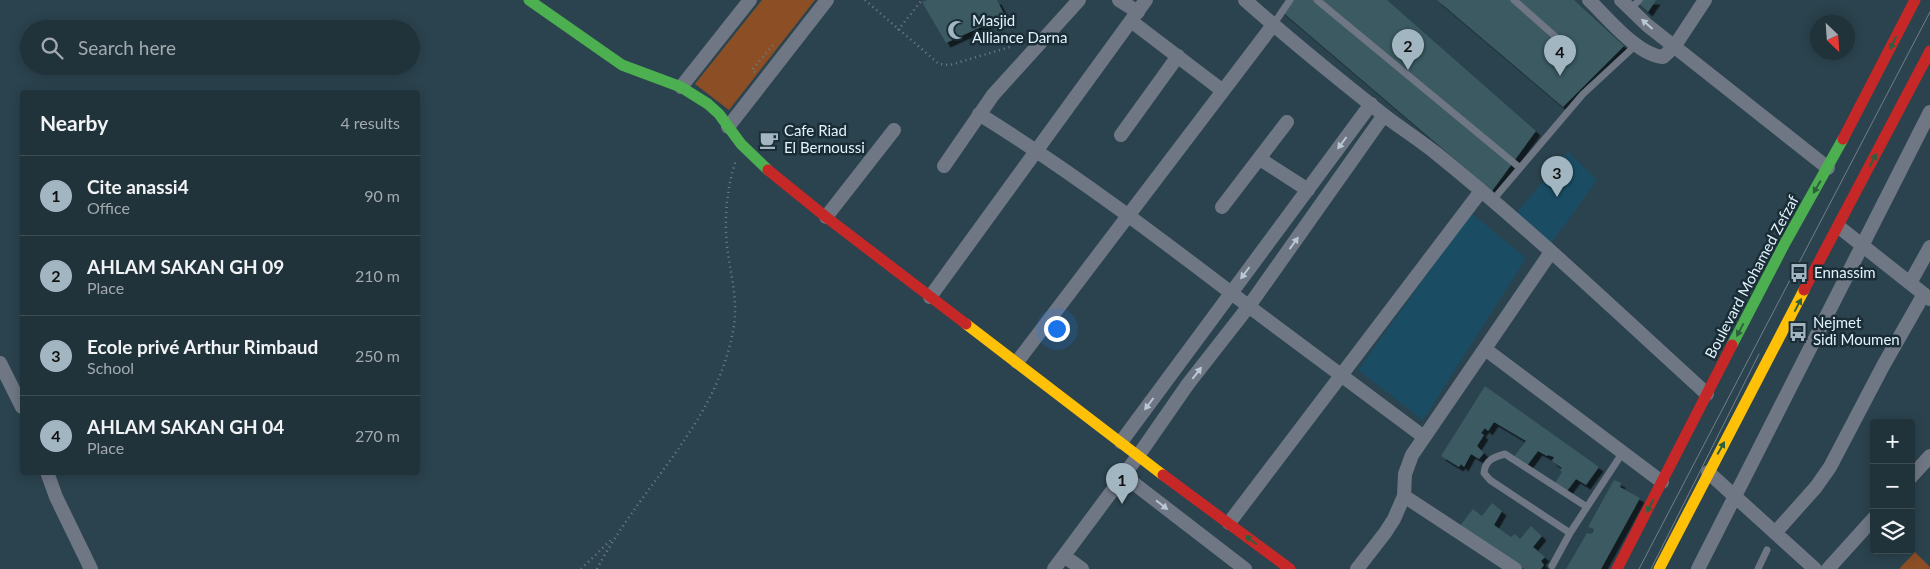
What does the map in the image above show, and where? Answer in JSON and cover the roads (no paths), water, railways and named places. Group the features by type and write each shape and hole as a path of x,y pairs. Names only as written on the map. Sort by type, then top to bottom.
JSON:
{"main road":[{"path":"529,0 622,65 681,87 708,104 719,114 741,144 767,169 826,217 1138,456 1290,569"},
{"name":"Boulevard Mohamed Zefzaf","path":"1617,569 1706,394 1828,168 1915,0"},
{"path":"1659,569 1708,472 1929,56"}],"street":[{"path":"681,87 750,0"},
{"path":"728,127 827,0"},
{"path":"944,166 993,95 1079,0"},
{"path":"1119,0 1138,11 1178,56 1223,90"},
{"path":"1245,0 1384,115 1437,154 1481,191 1551,252 1706,394"},
{"path":"1589,0 1637,45 1649,54 1663,57 1674,47 1705,0"},
{"path":"1630,3 1674,47 1828,168"},
{"path":"930,298 1138,11"},
{"path":"1017,362 1273,25"},
{"path":"1121,135 1178,56"},
{"path":"1121,442 1371,104"},
{"path":"1698,569 1930,112"},
{"path":"979,114 1037,150 1128,216 1424,437"},
{"path":"1054,569 1138,456 1188,384 1249,306 1384,115"},
{"path":"1222,208 1287,122"},
{"path":"826,217 894,130"},
{"path":"1260,159 1308,190"},
{"path":"1229,523 1481,191"},
{"path":"1775,533 1816,487 1830,466 1883,366 1927,297 1839,227"},
{"path":"1910,283 1930,247"},
{"path":"1357,569 1385,532 1404,496 1405,474 1412,455 1551,252"},
{"path":"1485,349 1662,482"},
{"path":"0,362 20,403"},
{"path":"1915,472 1930,456"},
{"path":"1708,472 1815,569"},
{"path":"48,475 56,497 91,569"},
{"path":"1123,475 1245,569"},
{"path":"1404,496 1515,569"},
{"path":"1828,569 1870,522"},
{"path":"1064,556 1082,569"}],"lane":[{"path":"1273,25 1290,0"},
{"path":"1317,0 1520,168"},
{"path":"1514,0 1566,46"},
{"path":"1492,201 1583,94 1637,45"},
{"path":"1552,566 1570,533 1622,452"},
{"path":"1570,533 1490,480 1484,472 1485,465 1494,457 1505,454 1587,507"},
{"path":"1758,569 1767,550"}],"tram line":[{"path":"1639,569 1930,12"},
{"path":"1651,569 1759,354"}],"place":[{"name":"Masjid Alliance Darna","path":"957,30"},
{"name":"AHLAM SAKAN GH 09","path":"1408,70"},
{"name":"AHLAM SAKAN GH 04","path":"1560,76"},
{"name":"Cafe Riad El Bernoussi","path":"769,140"},
{"name":"Ecole privé Arthur Rimbaud","path":"1557,197"},
{"name":"Ennassim","path":"1799,273"},
{"name":"Nejmet Sidi Moumen","path":"1798,332"},
{"name":"Cite anassi4","path":"1122,504"}]}
